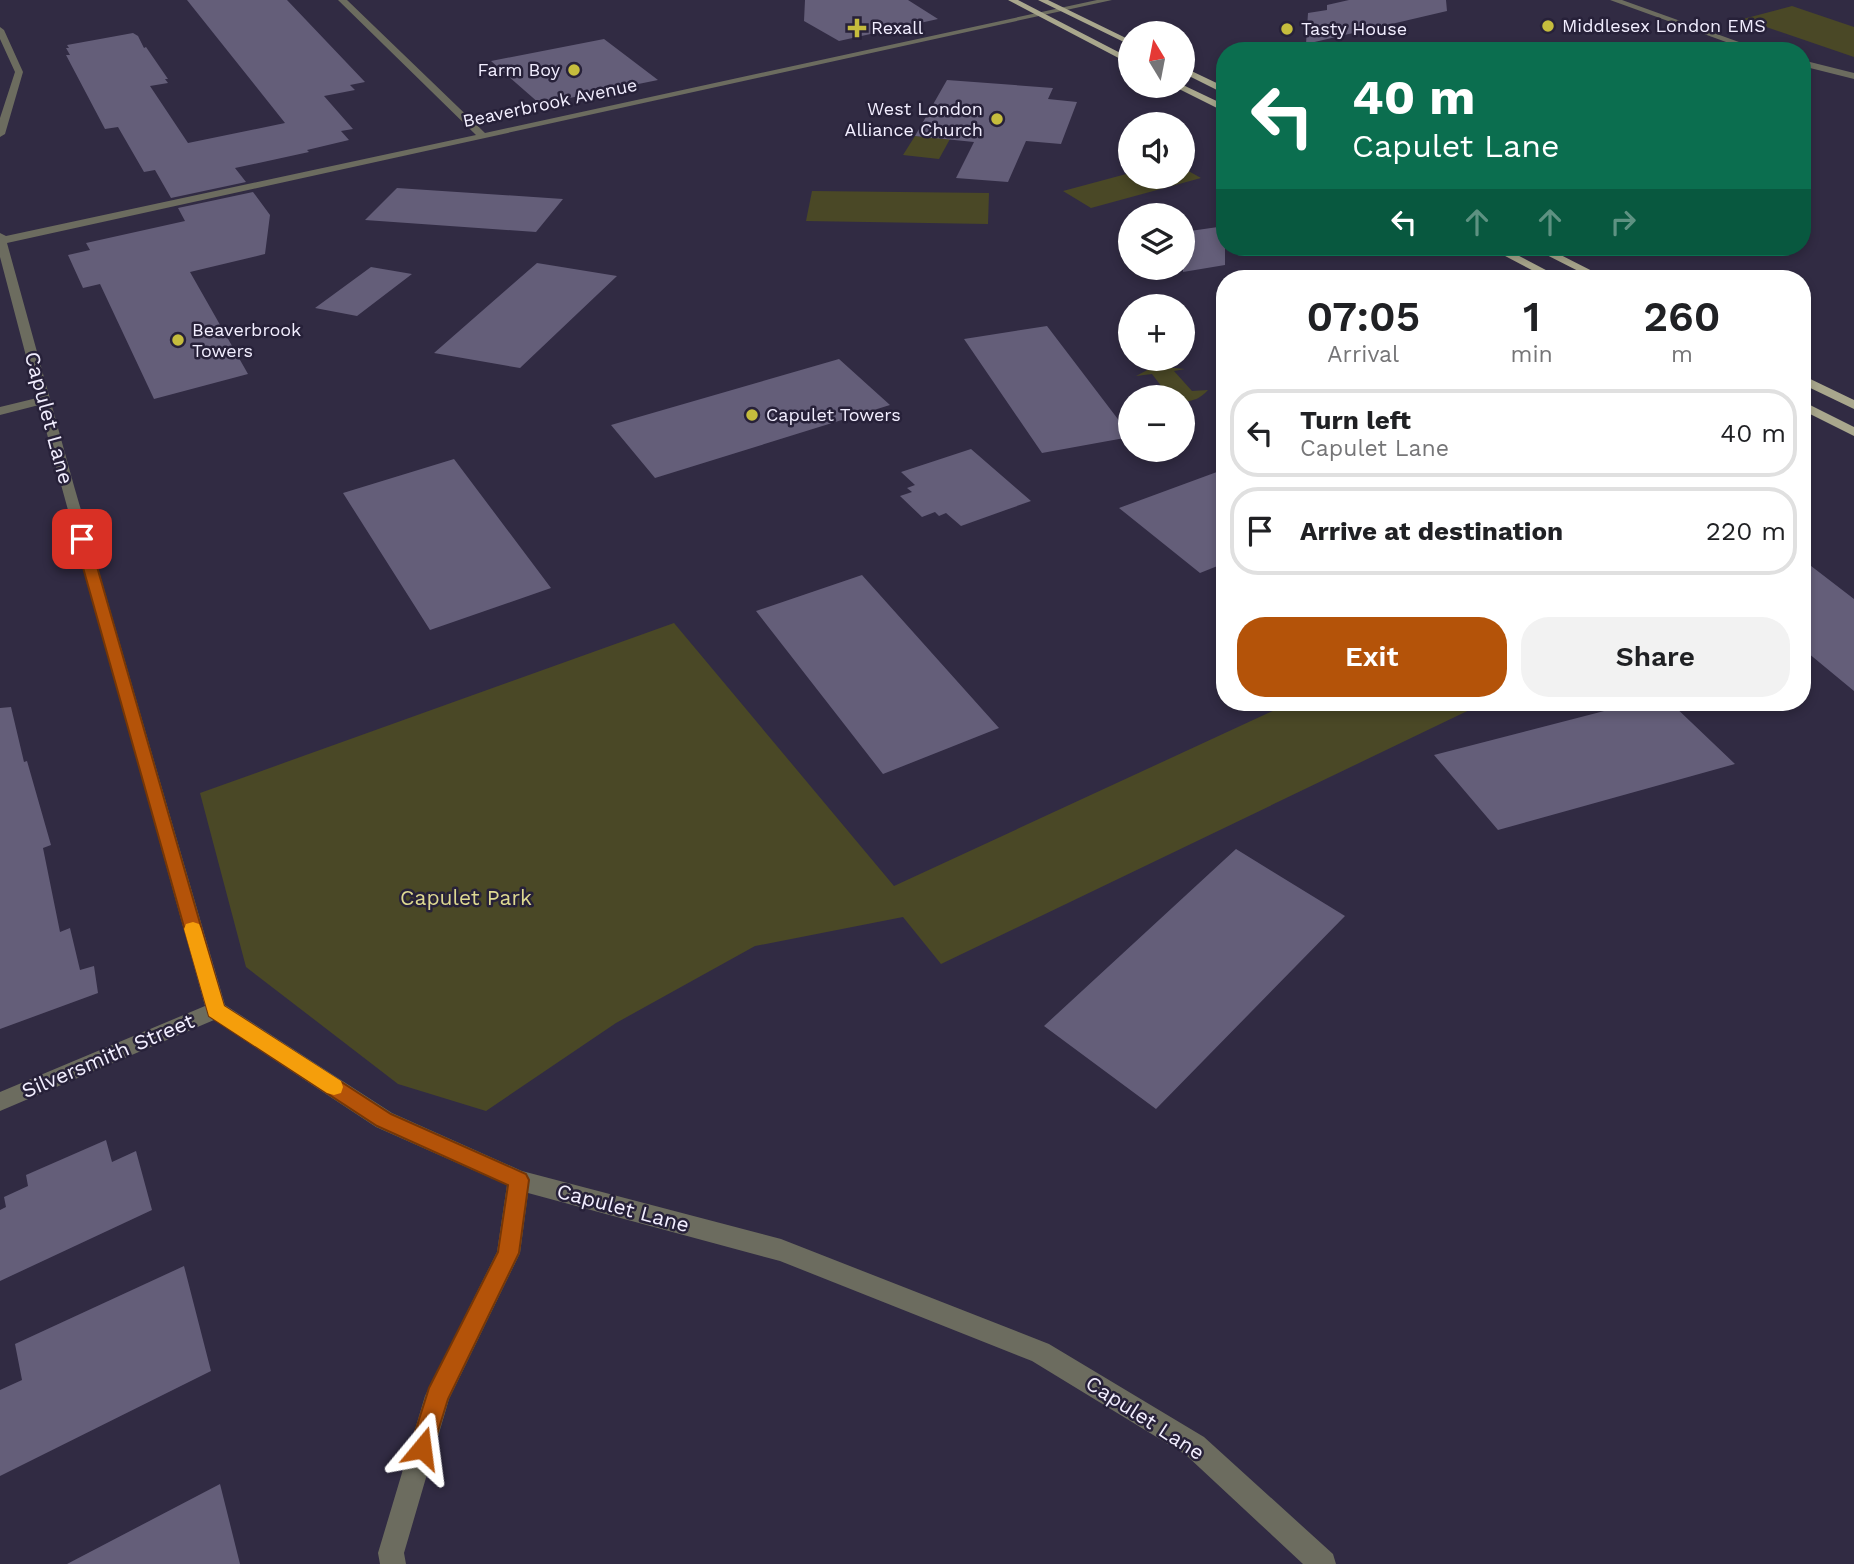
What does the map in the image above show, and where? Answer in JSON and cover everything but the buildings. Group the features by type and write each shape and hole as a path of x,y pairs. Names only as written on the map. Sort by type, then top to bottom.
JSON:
{"main road":[{"path":"1012,0 1118,55"},
{"path":"1041,0 1118,37"},
{"path":"1195,76 1216,86"},
{"path":"1195,94 1216,105"},
{"path":"1512,256 1539,270"},
{"path":"1555,256 1584,270"},
{"path":"1811,384 1854,405"},
{"path":"1811,410 1854,432"}],"street":[{"path":"342,0 483,136"},
{"name":"Beaverbrook Avenue","path":"0,239 1108,0"},
{"path":"1614,0 1734,42"},
{"path":"0,30 19,72 0,134"},
{"path":"1811,65 1854,76"},
{"name":"Capulet Lane","path":"0,239 216,1010 384,1120 519,1180 781,1250 1040,1352 1195,1446 1323,1564"},
{"path":"0,411 44,400"},
{"name":"Silversmith Street","path":"0,1102 216,1010"},
{"path":"393,1564 391,1553 437,1396 508,1253 519,1180"}],"green space":[{"path":"1792,6 1854,27 1854,57 1811,42 1743,19"},
{"path":"915,136 950,139 939,159 903,155"},
{"path":"1118,176 1118,189 1161,189 1091,208 1063,191"},
{"path":"812,191 989,193 988,224 806,221"},
{"path":"1146,371 1174,371 1187,385 1160,385 1152,374 1136,376"},
{"path":"1208,390 1195,400 1195,391"},
{"name":"Capulet Park","path":"674,623 894,886 1273,711 1467,711 941,964 903,917 755,946 616,1023 486,1111 398,1084 246,967 200,793"}],"slow traffic":[{"path":"193,929 216,1010 334,1087"}],"place":[{"name":"Middlesex London EMS","path":"1548,26"},
{"name":"Rexall","path":"857,28"},
{"name":"Tasty House","path":"1287,29"},
{"name":"Farm Boy","path":"574,70"},
{"name":"West London Alliance Church","path":"997,119"},
{"name":"Beaverbrook Towers","path":"178,340"},
{"name":"Capulet Towers","path":"752,415"}],"route":[{"path":"82,539 216,1010 384,1120 519,1180 508,1253 437,1396 422,1448"}]}
